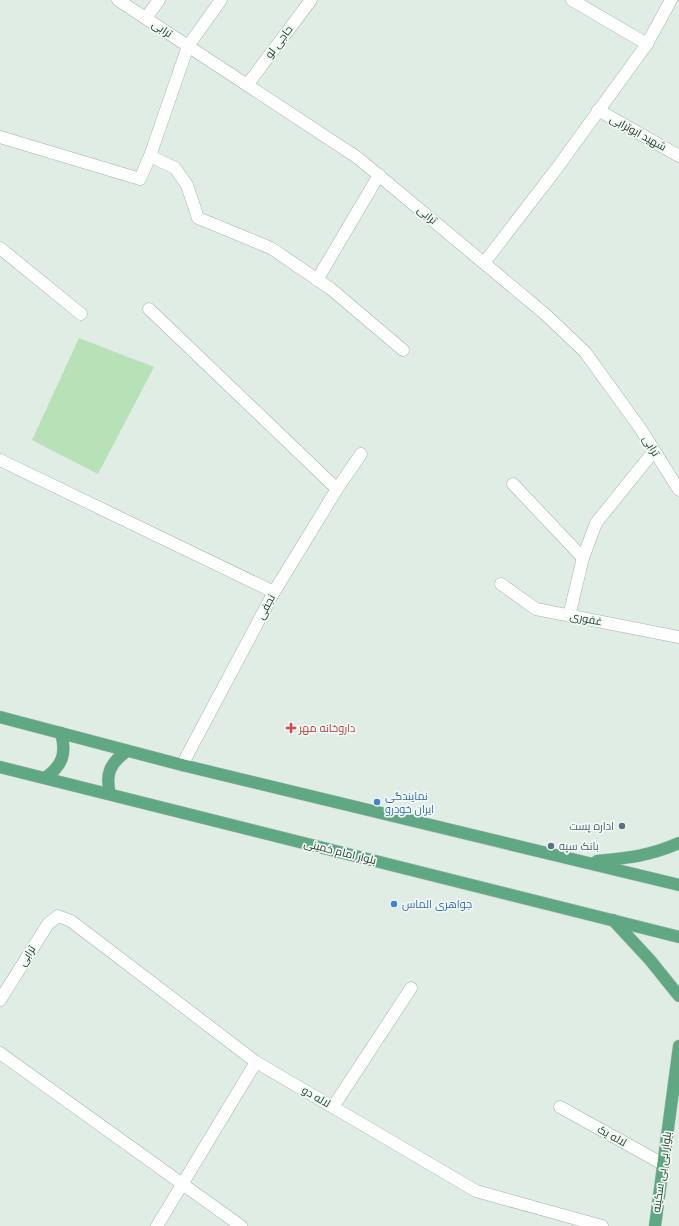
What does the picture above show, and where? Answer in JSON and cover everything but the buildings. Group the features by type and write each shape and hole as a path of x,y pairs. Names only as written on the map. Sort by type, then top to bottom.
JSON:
{"main road":[{"path":"0,717 182,765 679,884"},
{"path":"45,778 54,772 60,764 64,754 64,744 61,734"},
{"path":"110,794 108,774 118,757 127,751"},
{"name":"بلوار امام خمینی","path":"0,767 679,937"},
{"path":"586,862 635,858 679,844"},
{"path":"613,920 650,960 679,996"},
{"name":"بلوار بی بی سکینه","path":"655,1226 679,1046"}],"street":[{"name":"ترابی","path":"118,0 358,158 545,314 585,352 640,428 679,490"},
{"path":"146,18 159,0"},
{"path":"0,137 140,179 150,156 188,46 221,0"},
{"name":"حاجی لو","path":"247,85 311,0"},
{"path":"572,0 647,44"},
{"path":"484,263 557,168 647,44 671,0"},
{"name":"شهید ابوترابی","path":"598,110 679,156"},
{"path":"150,156 174,168 187,185 198,218 271,248 331,289 403,350"},
{"path":"317,280 379,175"},
{"path":"0,248 81,314"},
{"path":"149,309 337,489"},
{"path":"569,616 583,558 596,523 654,451"},
{"name":"نجفی","path":"182,765 274,592 337,489 361,454"},
{"path":"0,460 274,592"},
{"path":"513,484 583,558"},
{"name":"غفوری","path":"501,584 536,609 679,637"},
{"name":"ترابی","path":"0,1000 48,924 58,916"},
{"name":"لاله دو","path":"58,916 71,921 256,1062 476,1190 602,1226"},
{"path":"333,1107 411,988"},
{"path":"0,1053 241,1226"},
{"path":"157,1226 256,1062"},
{"name":"لاله یک","path":"560,1107 663,1164"}],"green space":[{"path":"79,338 154,367 98,474 32,440"}],"place":[{"name":"داروخانه مهر","path":"291,728"},
{"name":"نمایندگی ایران خودرو","path":"377,802"},
{"name":"اداره پست","path":"622,826"},
{"name":"بانک سپه","path":"551,846"},
{"name":"جواهری الماس","path":"394,904"}]}
